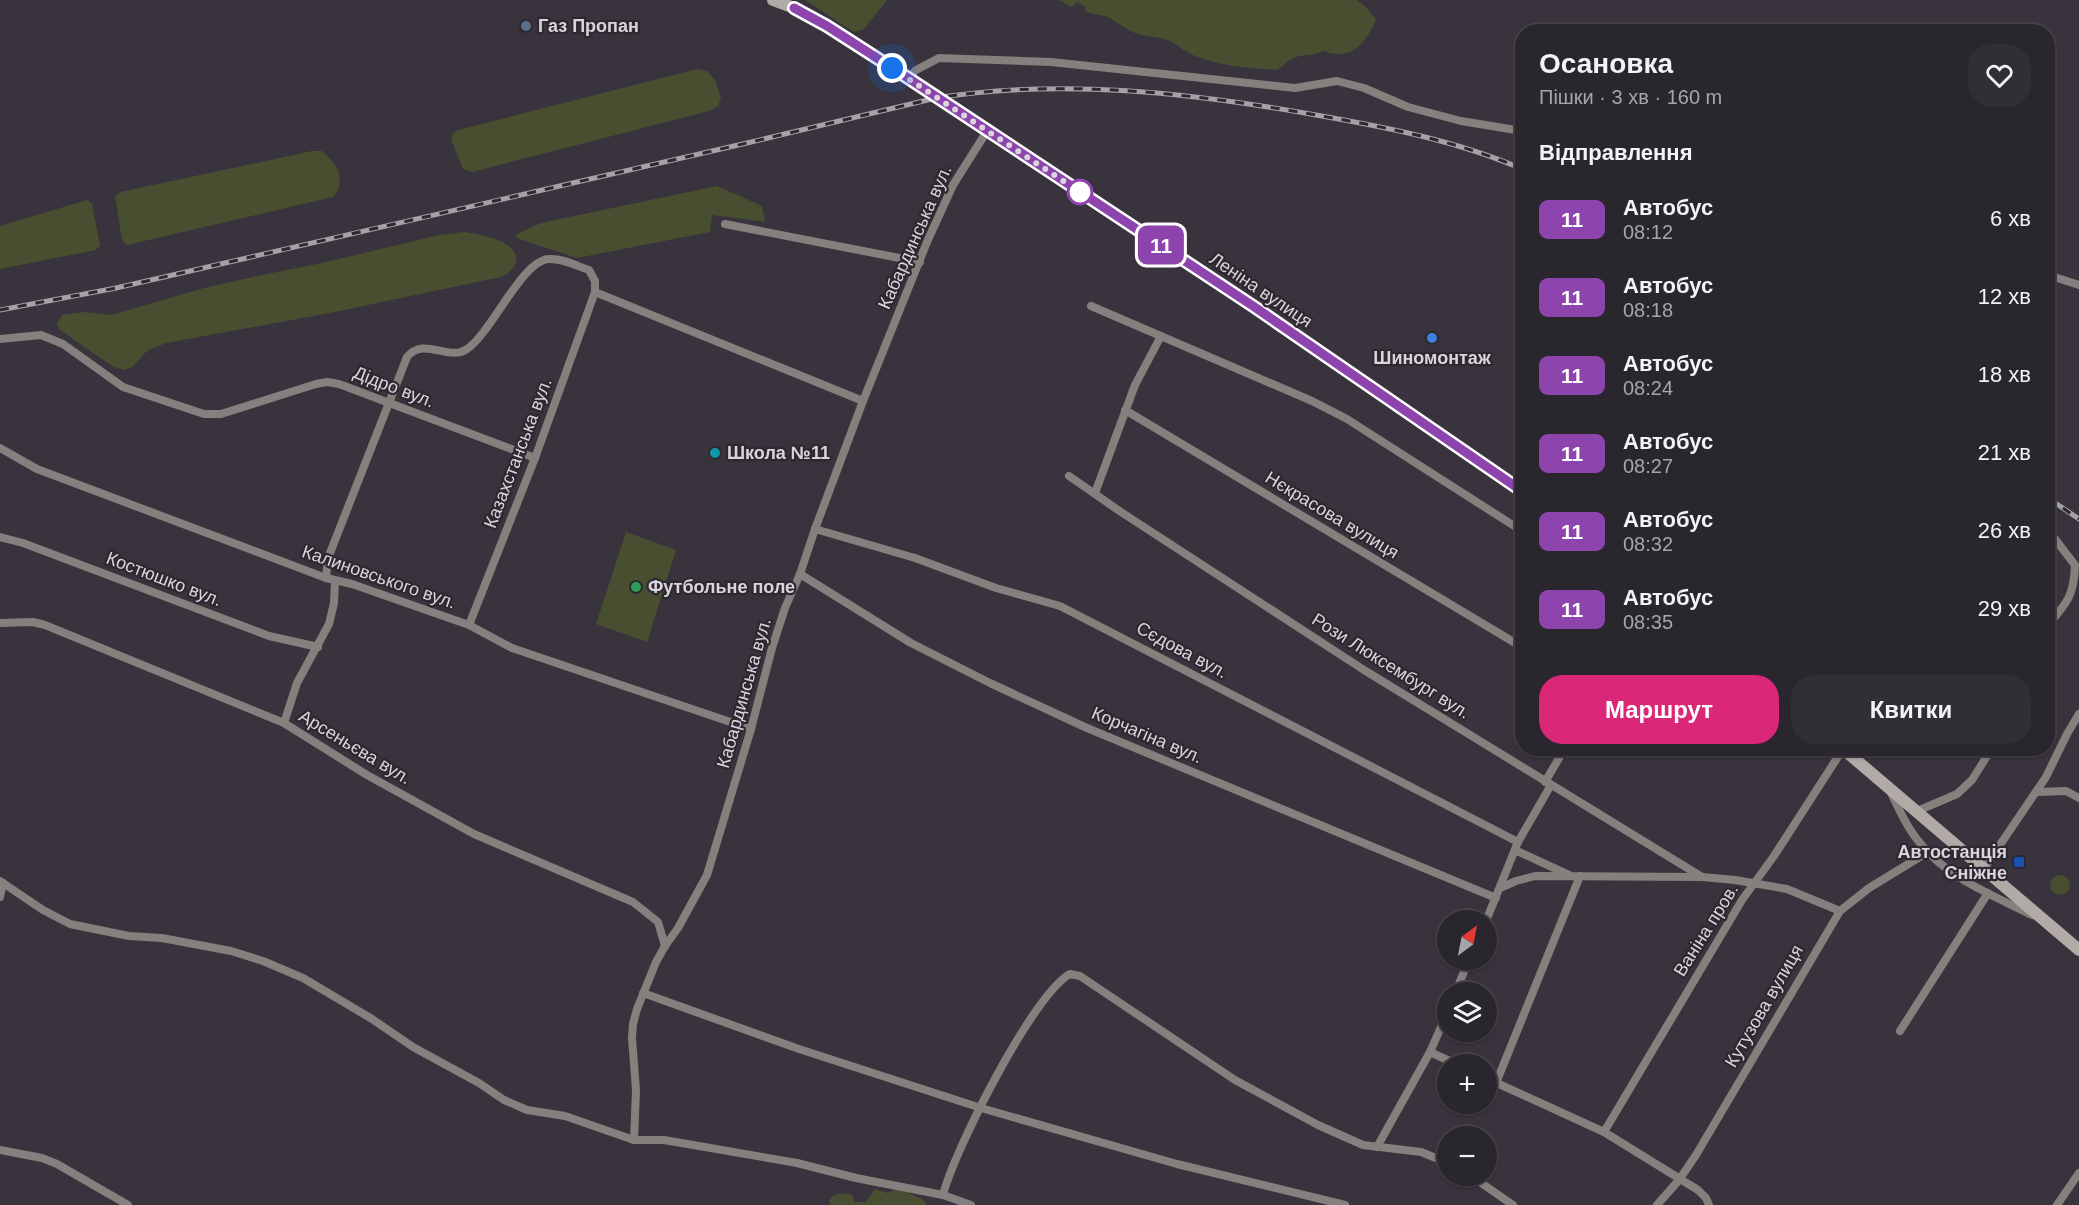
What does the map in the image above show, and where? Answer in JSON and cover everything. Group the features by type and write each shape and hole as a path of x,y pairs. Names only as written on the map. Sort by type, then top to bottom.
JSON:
{"main road":[{"name":"Леніна вулиця","path":"773,0 791,4 908,78 1253,306 1515,486"},
{"path":"1850,756 2079,950"}],"street":[{"path":"908,78 916,70 939,57 1051,62 1295,88 1337,81 1364,88 1408,107 1461,121 1515,130"},
{"name":"Кабардинська вул.","path":"634,1140 636,1090 633,1024 643,993 665,945 678,928 707,875 751,729 772,648 814,529 863,401 953,186 987,131"},
{"path":"725,224 920,262"},
{"path":"284,723 297,683 329,624 334,603 328,558 407,357 413,350 421,349 457,353 467,350 490,325 524,276 542,260 551,258 589,270 595,281 595,291 863,401"},
{"path":"2055,277 2079,285"},
{"name":"Казахстанська вул.","path":"470,625 535,458 595,291"},
{"path":"1091,306 1287,389 1330,410 1515,527"},
{"name":"Дідро вул.","path":"0,339 41,335 63,344 123,387 204,414 221,414 327,382 339,384 535,458"},
{"path":"1095,493 1135,385 1161,336"},
{"name":"Нєкрасова вулиця","path":"1125,410 1515,643"},
{"name":"Калиновського вул.","path":"0,448 37,469 331,580 470,625 512,648 751,729"},
{"name":"Рози Люксембург вул.","path":"1069,476 1364,670 1702,877"},
{"name":"Сєдова вул.","path":"814,529 915,558 996,588 1060,606 1576,876"},
{"name":"Костюшко вул.","path":"0,537 23,543 269,636 318,647"},
{"path":"2055,539 2075,565 2074,588 2055,616"},
{"name":"Корчагіна вул.","path":"800,573 910,643 990,683 1087,728 1496,897"},
{"name":"Арсеньєва вул.","path":"0,624 33,622 45,625 284,723 367,775 474,834 633,902 658,922 665,945"},
{"path":"1983,870 2037,792 2079,714"},
{"path":"1491,910 1516,846 1561,756"},
{"name":"Ваніна пров.","path":"1604,1132 1754,883 1774,856 1838,756"},
{"path":"1915,812 1957,794 1972,780 1987,756"},
{"path":"1888,788 1914,835 1928,852 1954,873 2044,921"},
{"path":"2037,792 2066,791 2079,798"},
{"name":"Кутузова вулиця","path":"1658,1205 1696,1155 1840,911 1869,888 1928,852"},
{"path":"1500,888 1516,880 1535,876 1702,877 1787,889 1840,911"},
{"path":"1497,1080 1576,876"},
{"path":"0,897 2,882 43,910 70,924 129,936 172,939 231,951 263,961 303,978 372,1019 413,1047 479,1083 504,1100 527,1110 565,1116 634,1140 664,1140 797,1162 856,1178 943,1195 971,1205"},
{"path":"1900,1031 1988,893"},
{"path":"943,1195 963,1142 1024,1028 1054,986 1070,974 1080,976 1235,1080 1318,1125 1363,1145 1421,1152 1437,1159"},
{"path":"643,993 799,1049 981,1108 1177,1164 1345,1205"},
{"path":"1377,1146 1437,1036"},
{"path":"1430,1052 1437,1055"},
{"path":"1497,1083 1604,1132 1698,1190 1707,1198 1709,1205"},
{"path":"0,1150 42,1158 57,1164 128,1205"},
{"path":"2057,1205 2079,1173"},
{"path":"1485,1186 1513,1205"}],"green space":[{"path":"805,0 887,0 863,30 854,32"},
{"path":"1059,0 1357,0 1376,20 1367,37 1356,49 1342,54 1323,51 1298,57 1277,70 1235,66 1205,59 1191,54 1171,41 1135,33 1107,17 1085,11 1085,6 1077,2 1072,7"},
{"path":"697,69 707,71 715,80 721,98 718,106 709,111 472,172 463,169 452,142 452,134 458,130"},
{"path":"312,151 322,151 336,166 340,185 333,197 127,245 122,240 115,196 120,192"},
{"path":"717,186 762,206 765,222 712,215 710,232 577,258 519,239 515,235 541,223"},
{"path":"87,200 92,204 100,245 96,250 0,269 0,226"},
{"path":"464,232 496,239 511,247 516,260 513,268 501,277 330,313 166,343 147,351 132,367 123,370 112,366 60,330 57,323 62,315 84,312 111,315 204,288 439,235"},
{"name":"Футбольне поле","path":"626,532 676,550 647,642 596,624"},
{"path":"2060,875 2067,878 2070,885 2067,892 2060,895 2053,892 2050,885 2053,878"},
{"path":"875,1189 888,1193 899,1189 921,1198 926,1203 925,1205 830,1205 831,1198 842,1194 851,1194 855,1202 866,1202"}],"railway":[{"path":"0,310 116,288 936,98 983,92 1079,89 1222,100 1395,130 1473,150 1515,166"},
{"path":"2055,503 2079,519"}],"bus line":[{"name":"11","path":"794,8 827,26 908,78 1253,306 1515,486"}],"place":[{"name":"Газ Пропан","path":"526,26"},
{"name":"Шиномонтаж","path":"1432,338"},
{"name":"Школа №11","path":"715,453"},
{"name":"Футбольне поле","path":"636,587"},
{"name":"Автостанція Сніжне","path":"2019,862"}],"route":[{"path":"892,68 1080,192"}]}
